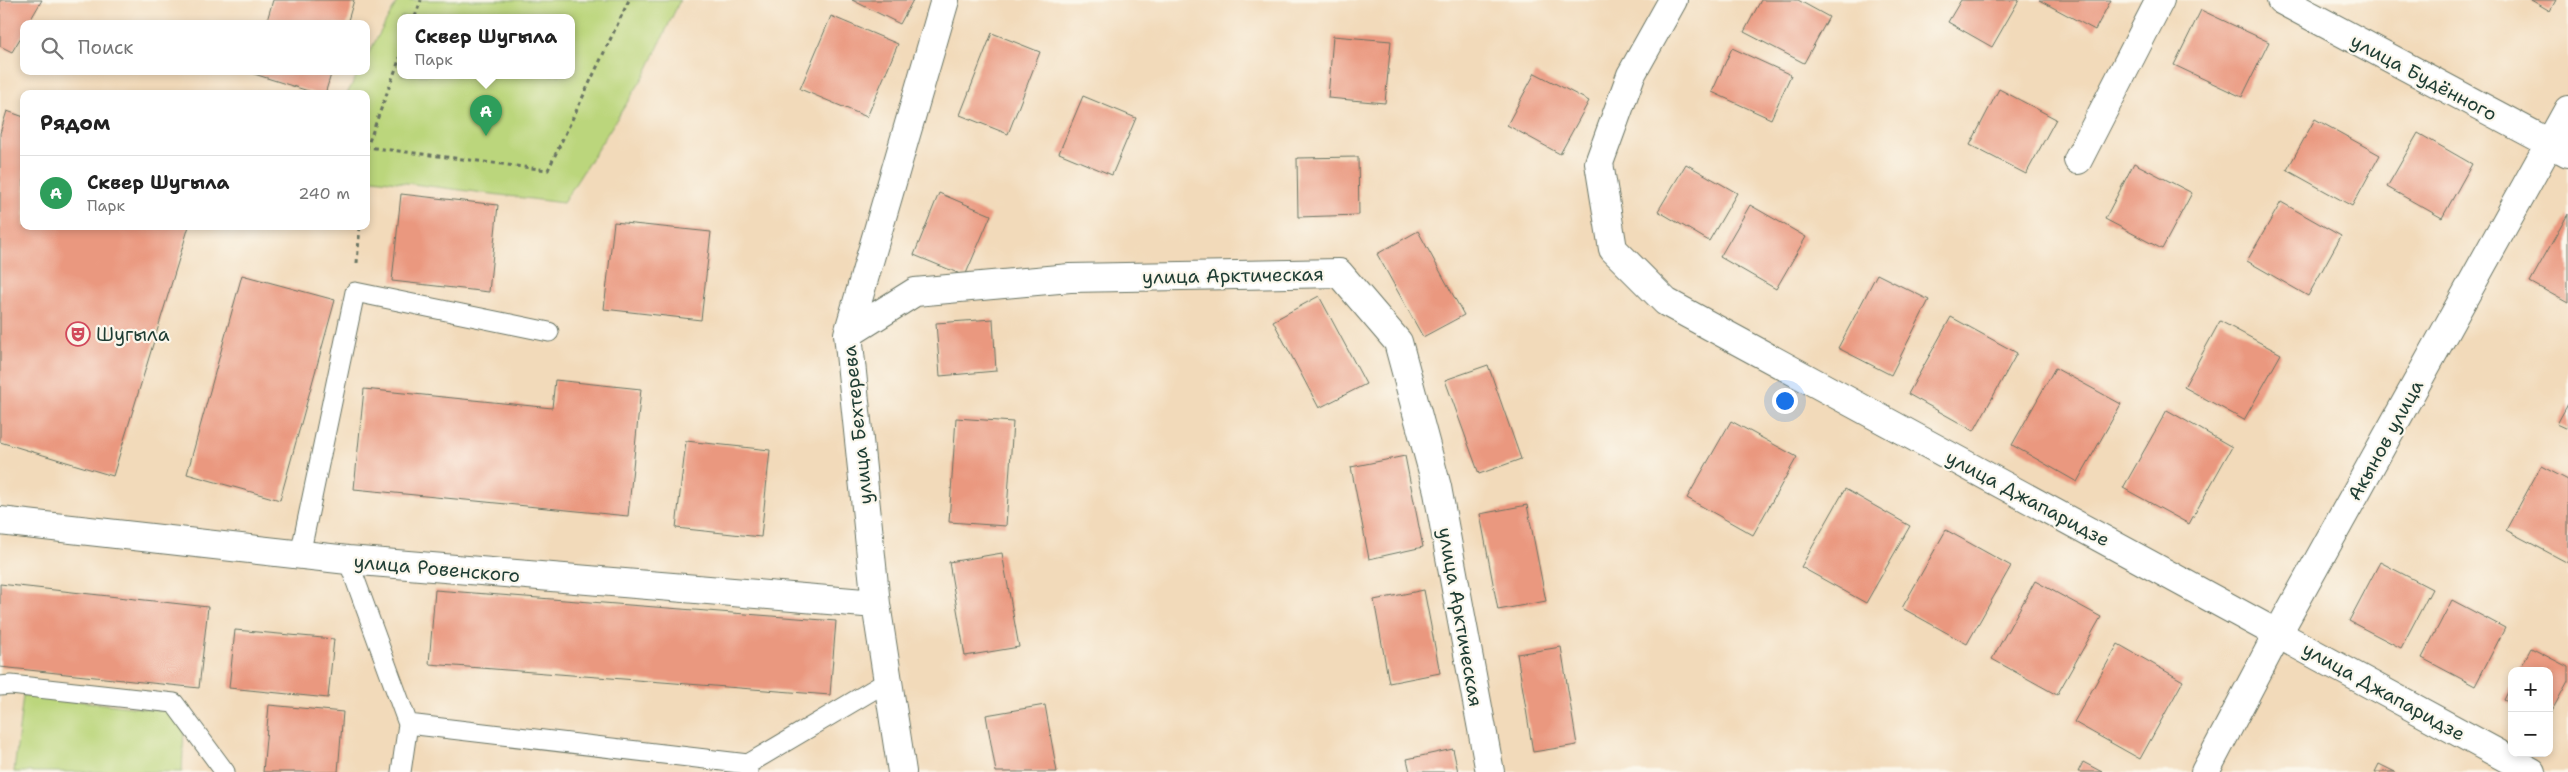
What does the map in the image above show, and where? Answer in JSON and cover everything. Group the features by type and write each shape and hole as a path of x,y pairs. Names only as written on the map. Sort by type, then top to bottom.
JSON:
{"street":[{"name":"улица Бехтерева","path":"902,772 876,604 848,334 945,0"},
{"name":"улица Джапаридзе","path":"1673,0 1631,75 1599,163 1613,250 1666,302 2532,772"},
{"path":"2078,160 2160,0"},
{"name":"улица Будённого","path":"2281,0 2559,148"},
{"name":"Акынов улица","path":"2205,772 2278,633 2559,148 2568,110"},
{"name":"улица Арктическая","path":"848,334 914,292 1070,278 1339,273 1398,342 1437,487 1490,772"},
{"name":"улица Ровенского","path":"0,521 348,560 876,604"}],"lane":[{"path":"300,555 355,292 549,332"},
{"path":"348,560 408,724 401,772"},
{"path":"408,724 748,768 888,681"},
{"path":"0,686 11,684 174,703 225,772"}],"path":[{"path":"416,14 422,0"},
{"path":"370,147 548,170 629,0"},
{"path":"370,139 397,66"},
{"path":"355,292 360,230"}],"green space":[{"path":"398,0 680,0 646,73 563,203 370,179 370,90 349,90 357,75 370,75 370,51"},
{"path":"23,695 169,711 184,728 182,772 14,772"}],"building":[{"path":"0,0 42,0 30,20 20,20 20,39 12,52 0,46"},
{"path":"273,0 354,0 348,20 267,20"},
{"path":"852,0 913,0 900,24"},
{"path":"1761,0 1798,0 1829,17 1804,63 1744,32"},
{"path":"1961,0 2019,0 1992,47 1948,22"},
{"path":"2039,0 2111,0 2095,30"},
{"path":"2531,0 2556,0 2550,11"},
{"path":"2201,10 2269,42 2242,97 2174,65"},
{"path":"831,16 898,44 867,117 800,89"},
{"path":"992,33 1040,52 1008,134 960,115"},
{"path":"1333,36 1391,41 1385,103 1328,98"},
{"path":"1732,48 1791,75 1771,119 1712,92"},
{"path":"1535,73 1589,101 1560,154 1507,125"},
{"path":"257,75 331,75 326,90 305,90"},
{"path":"1999,89 2056,119 2026,174 1970,145"},
{"path":"1083,96 1136,118 1112,175 1059,153"},
{"name":"Шугыла","path":"7,111 20,116 20,230 188,230 113,476 0,442 0,133"},
{"path":"2315,119 2380,155 2352,206 2287,170"},
{"path":"2418,133 2472,164 2442,218 2387,187"},
{"path":"1358,157 1359,215 1298,217 1297,158"},
{"path":"2134,163 2192,193 2162,249 2105,219"},
{"path":"1686,164 1737,193 1709,241 1658,211"},
{"path":"939,193 991,215 965,276 914,255"},
{"path":"401,194 498,205 489,292 392,281"},
{"path":"2281,202 2341,236 2308,296 2247,261"},
{"path":"1750,205 1806,237 1776,289 1720,257"},
{"path":"2568,214 2568,303 2530,282"},
{"path":"614,222 711,232 701,320 604,309"},
{"path":"1418,231 1464,315 1423,337 1377,254"},
{"path":"1877,274 1929,300 1891,375 1838,348"},
{"path":"242,275 335,300 280,500 187,474"},
{"path":"1319,296 1366,384 1319,408 1273,321"},
{"path":"1951,317 2017,353 1974,431 1908,394"},
{"path":"993,319 996,371 940,376 936,323"},
{"path":"2220,321 2281,354 2244,420 2184,387"},
{"path":"1488,365 1521,459 1479,474 1445,380"},
{"path":"2055,368 2121,404 2077,482 2012,445"},
{"path":"555,380 641,389 628,516 354,489 364,389 552,408"},
{"path":"2568,404 2568,429 2557,424"},
{"path":"2167,410 2232,447 2189,524 2123,488"},
{"path":"956,418 1013,422 1006,526 949,522"},
{"path":"1731,421 1797,457 1753,535 1687,498"},
{"path":"686,441 770,450 761,537 676,528"},
{"path":"1405,456 1423,547 1369,559 1351,467"},
{"path":"2541,466 2568,480 2568,563 2506,530"},
{"path":"1845,489 1910,526 1866,603 1801,567"},
{"path":"1527,505 1546,601 1498,610 1480,514"},
{"path":"1946,530 2011,566 1967,644 1902,608"},
{"path":"1002,553 1019,647 965,656 949,562"},
{"path":"2380,562 2432,589 2401,648 2349,621"},
{"path":"2035,581 2101,617 2057,695 1992,659"},
{"path":"0,584 208,607 199,688 0,667"},
{"path":"435,590 836,621 830,695 429,664"},
{"path":"1424,590 1440,673 1389,683 1374,600"},
{"path":"2452,600 2505,628 2475,686 2422,658"},
{"path":"235,630 334,639 328,698 229,688"},
{"path":"2118,644 2183,681 2140,759 2074,722"},
{"path":"1561,647 1577,745 1533,752 1517,654"},
{"path":"2531,648 2568,667 2568,681 2553,709 2553,667 2521,667"},
{"path":"2508,692 2508,702 2504,700"},
{"path":"269,705 343,712 338,772 263,772"},
{"path":"1045,705 1057,772 996,772 986,715"},
{"path":"1453,749 1458,772 1410,772 1407,759"},
{"path":"2083,762 2102,772 2078,772"},
{"path":"2379,764 2395,772 2375,772"}],"place":[{"name":"Сквер Шугыла","path":"486,136"},
{"name":"Шугыла","path":"78,334"}]}
